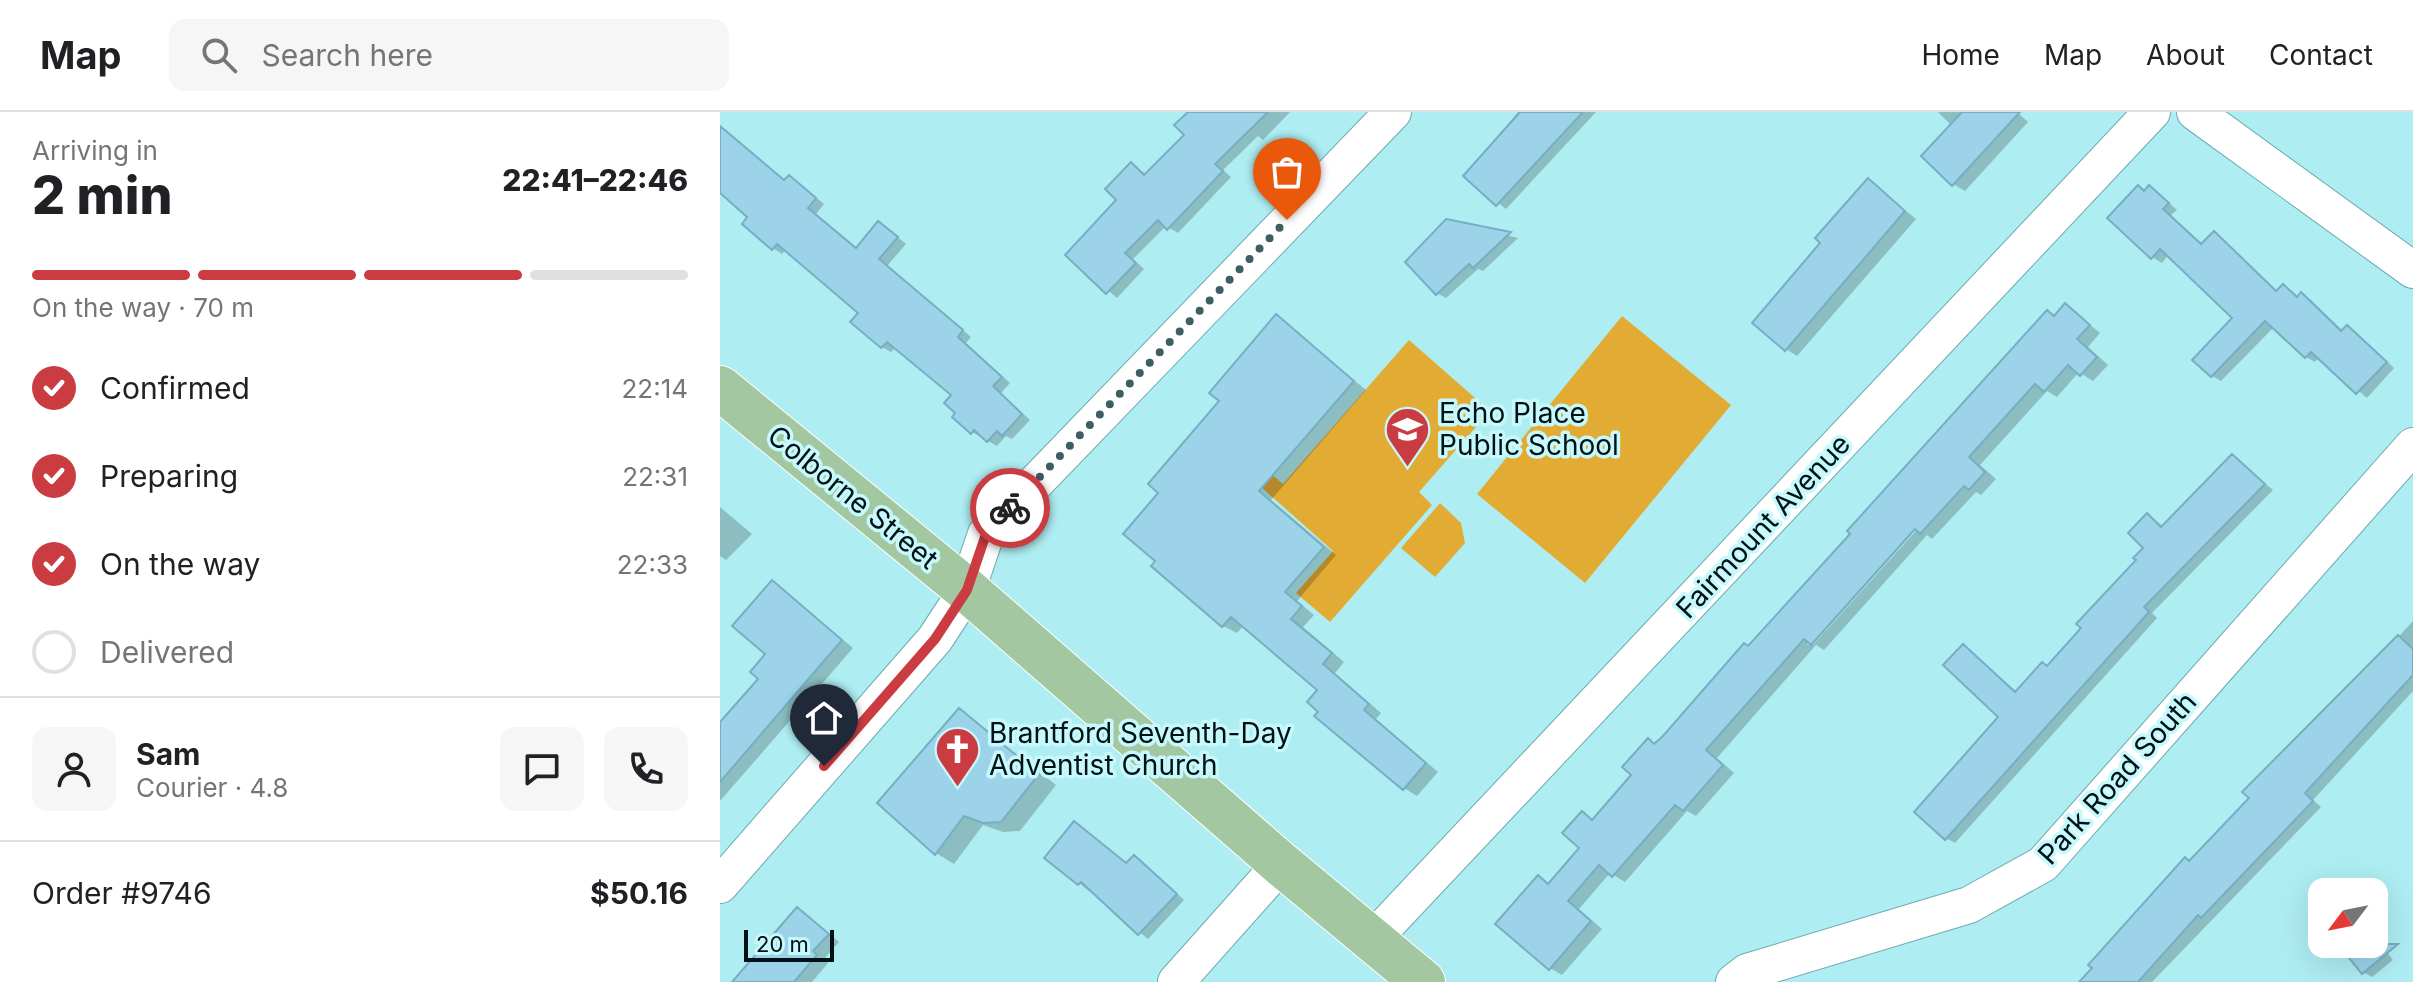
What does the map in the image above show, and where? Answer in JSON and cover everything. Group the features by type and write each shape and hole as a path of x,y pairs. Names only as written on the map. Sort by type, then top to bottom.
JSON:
{"main road":[{"name":"Colborne Street","path":"720,388 967,590 1281,864 1423,982"}],"street":[{"path":"720,885 935,639 967,590 986,534 1393,112"},
{"name":"Fairmount Avenue","path":"1373,939 2152,112"},
{"path":"2195,112 2413,270"},
{"name":"Park Road South","path":"1734,982 1747,972 1969,905 2043,864 2413,446"},
{"path":"1176,982 1281,864"}],"shaded area":[{"path":"1622,316 1731,405 1585,583 1477,494"},
{"path":"1409,340 1490,411 1419,492 1432,505 1330,622 1296,593 1333,551 1251,478 1261,466 1283,484"},
{"path":"1440,503 1461,523 1465,543 1435,577 1401,548"}],"building":[{"path":"1188,112 1268,112 1215,164 1223,171 1167,230 1158,220 1125,253 1136,263 1106,294 1065,255 1116,200 1105,189 1131,162 1144,175 1184,135 1174,125"},
{"path":"1520,112 1583,112 1496,206 1463,176"},
{"path":"1962,112 2020,112 1952,186 1921,156"},
{"path":"720,126 784,180 789,175 816,198 808,208 856,248 878,221 898,237 879,259 963,330 958,337 1002,377 993,386 1022,414 1002,436 997,431 987,442 974,430 971,434 952,417 955,413 944,403 951,395 887,342 881,348 850,322 858,313 777,244 772,250 742,224 747,217 720,193"},
{"path":"1868,178 1905,211 1785,351 1752,323 1820,243 1815,238"},
{"path":"2138,185 2144,191 2149,185 2169,203 2163,209 2201,244 2214,231 2276,291 2283,284 2297,297 2301,292 2341,331 2347,325 2387,362 2356,394 2311,352 2305,358 2265,321 2211,377 2192,360 2232,318 2160,249 2151,259 2107,218"},
{"path":"1446,219 1511,232 1473,268 1469,264 1436,295 1405,262"},
{"path":"2065,303 2090,325 2077,339 2097,357 2080,376 2068,365 2044,392 2035,384 1969,457 1985,472 1969,490 1964,486 1920,534 1915,529 1811,645 1804,639 1706,750 1723,765 1683,811 1675,805 1612,877 1599,865 1568,901 1591,921 1549,970 1495,924 1538,875 1548,884 1579,848 1562,833 1582,811 1592,820 1631,775 1622,767 1648,738 1654,744 1663,736 1744,643 1748,646 1850,534 1847,531 2047,310 2054,316"},
{"path":"1276,314 1354,381 1259,491 1324,547 1285,592 1302,606 1291,619 1332,653 1323,664 1369,704 1364,710 1426,763 1403,790 1314,716 1318,712 1307,702 1317,690 1231,617 1222,627 1151,566 1155,561 1123,534 1158,493 1148,484 1219,401 1209,393"},
{"path":"2232,454 2265,484 2144,607 2149,612 1945,840 1914,812 1998,717 1943,665 1963,644 2015,692 2042,662 2047,666 2081,628 2076,624 2136,560 2133,558 2143,548 2128,533 2147,513 2161,527"},
{"path":"772,580 842,640 720,782 720,722 758,679 750,672 765,654 732,626"},
{"path":"2398,635 2413,649 2413,675 2305,793 2313,801 2201,918 2198,915 2138,982 2079,982 2092,968 2088,965 2185,857 2189,861 2249,798 2242,792"},
{"name":"Brantford Seventh-Day Adventist Church","path":"959,708 1039,774 1001,822 983,823 964,816 935,855 877,803"},
{"path":"1074,821 1126,863 1134,855 1177,894 1138,935 1081,882 1078,885 1044,858"},
{"path":"797,907 829,934 813,951 817,955 794,982 732,982"},
{"path":"2388,944 2398,944 2388,952"},
{"path":"2349,958 2381,958 2362,974"}],"way so far":[{"path":"1010,508 1287,220"}],"place":[{"name":"Echo Place Public School","path":"1408,468"},
{"name":"Brantford Seventh-Day Adventist Church","path":"958,788"}],"route":[{"path":"824,766 935,639 967,590 986,534 1010,508"}]}
